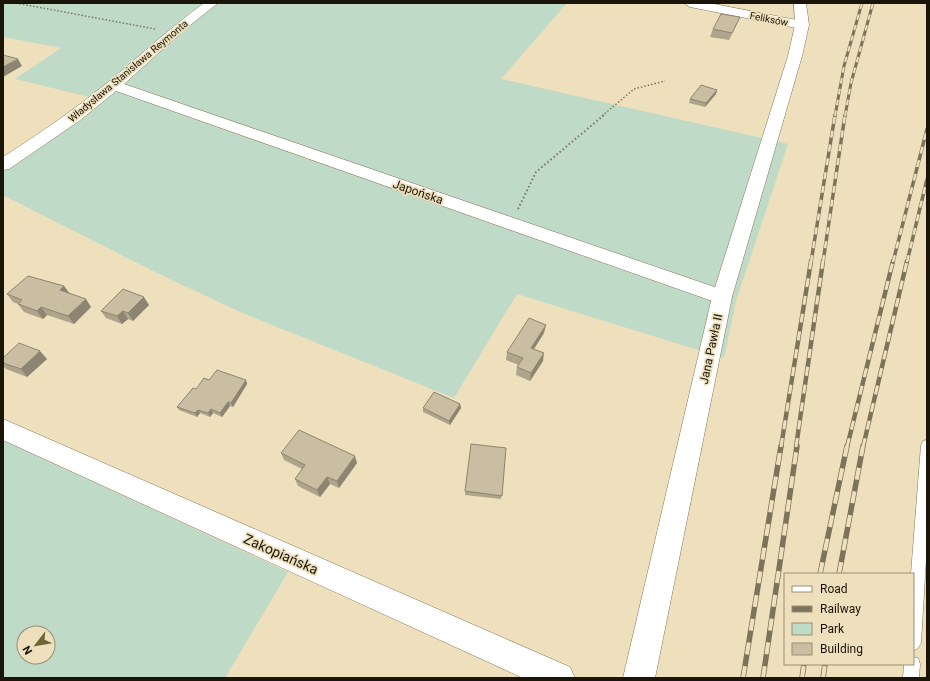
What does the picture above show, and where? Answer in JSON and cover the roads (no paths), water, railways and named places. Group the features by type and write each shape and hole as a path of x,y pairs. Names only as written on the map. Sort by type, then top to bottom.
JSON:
{"street":[{"name":"Władysława Stanisława Reymonta","path":"3,165 73,118 114,85 173,32 212,3"},
{"name":"Feliksów","path":"690,3 802,25"},
{"name":"Jana Pawła II","path":"639,678 722,297 795,56 802,25 800,3"},
{"name":"Japońska","path":"114,85 722,297"},
{"name":"Zakopiańska","path":"3,429 559,678"}],"lane":[{"path":"914,629 927,445"},
{"path":"910,678 912,665"}],"railway":[{"path":"835,116 844,66 862,3"},
{"path":"845,116 851,83 873,3"},
{"path":"811,262 835,115"},
{"path":"823,262 845,115"},
{"path":"893,262 927,129"},
{"path":"907,262 927,179"},
{"path":"781,447 811,261"},
{"path":"796,447 823,261"},
{"path":"847,447 893,261"},
{"path":"863,447 907,261"},
{"path":"743,678 781,446"},
{"path":"763,678 797,446"},
{"path":"820,573 847,446"},
{"path":"839,573 863,446"},
{"path":"802,678 804,665"},
{"path":"823,678 825,665"}]}
